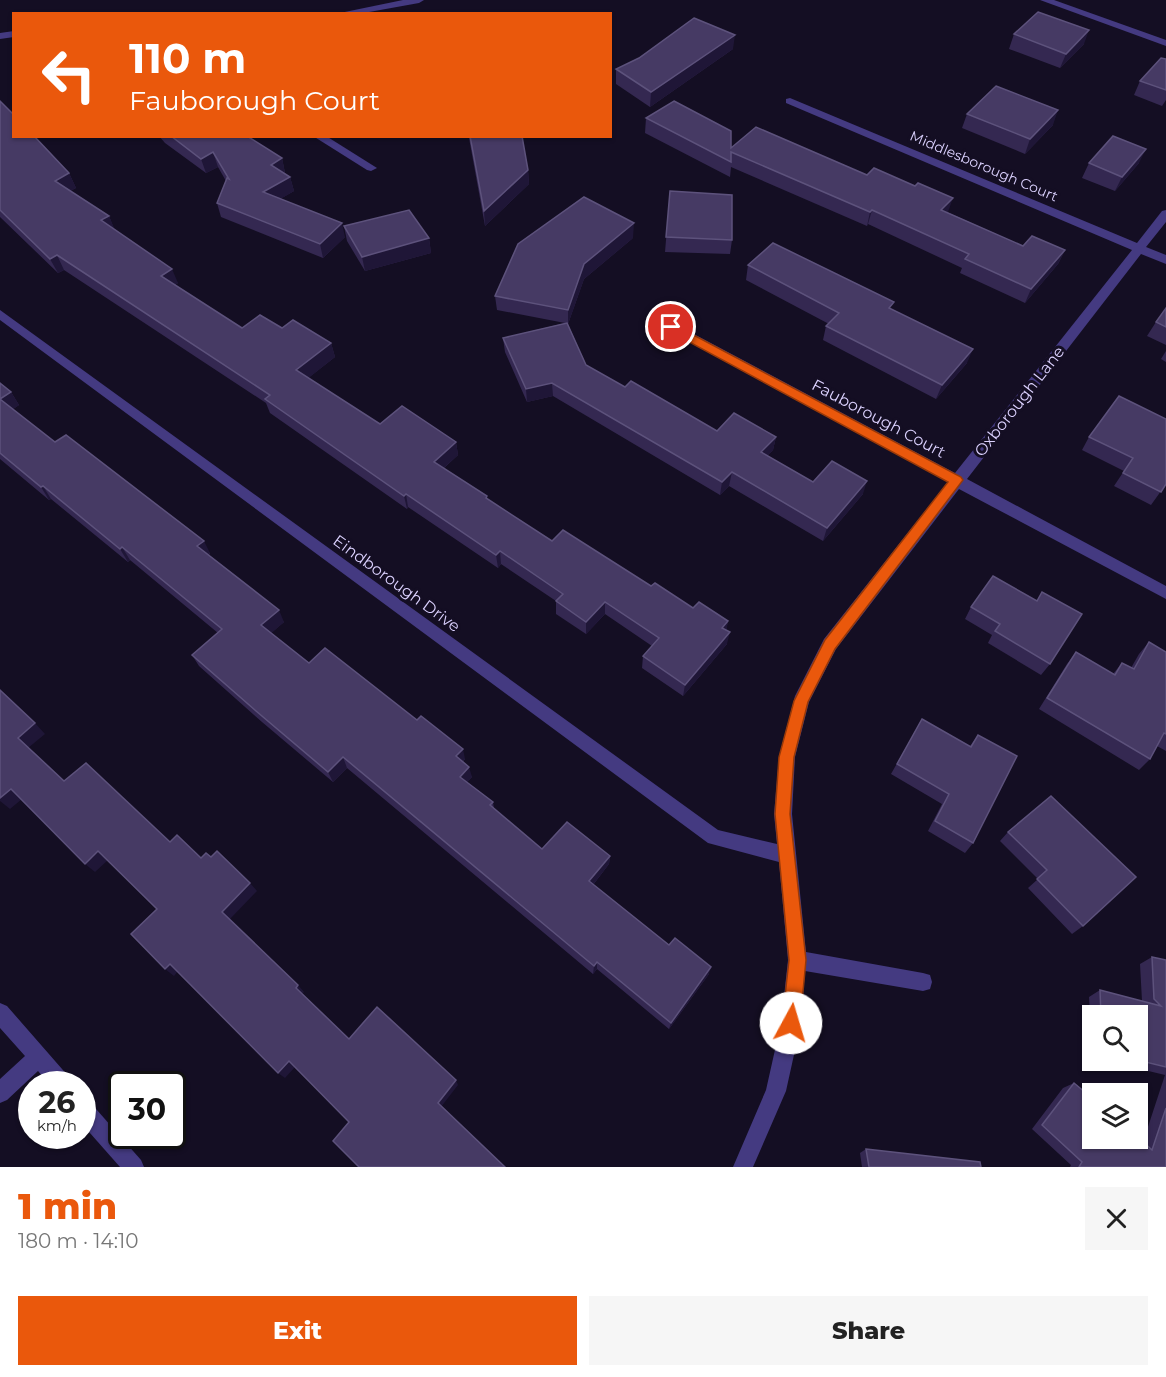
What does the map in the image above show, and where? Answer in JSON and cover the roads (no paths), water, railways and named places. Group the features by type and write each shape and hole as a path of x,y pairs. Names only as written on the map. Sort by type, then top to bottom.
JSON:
{"street":[{"path":"350,12 419,0"},
{"path":"1045,0 1166,43"},
{"name":"Middlesborough Court","path":"790,100 1166,260"},
{"path":"321,138 371,168"},
{"name":"Oxborough Lane","path":"742,1167 776,1091 791,1023 797,960 783,814 787,757 801,701 830,644 1166,214"},
{"name":"Eindborough Drive","path":"0,314 714,837 786,855"},
{"name":"Fauborough Court","path":"671,327 1166,593"},
{"path":"797,960 923,982"},
{"path":"0,1013 50,1071"},
{"path":"0,1093 38,1057"},
{"path":"96,1124 134,1167"}]}
